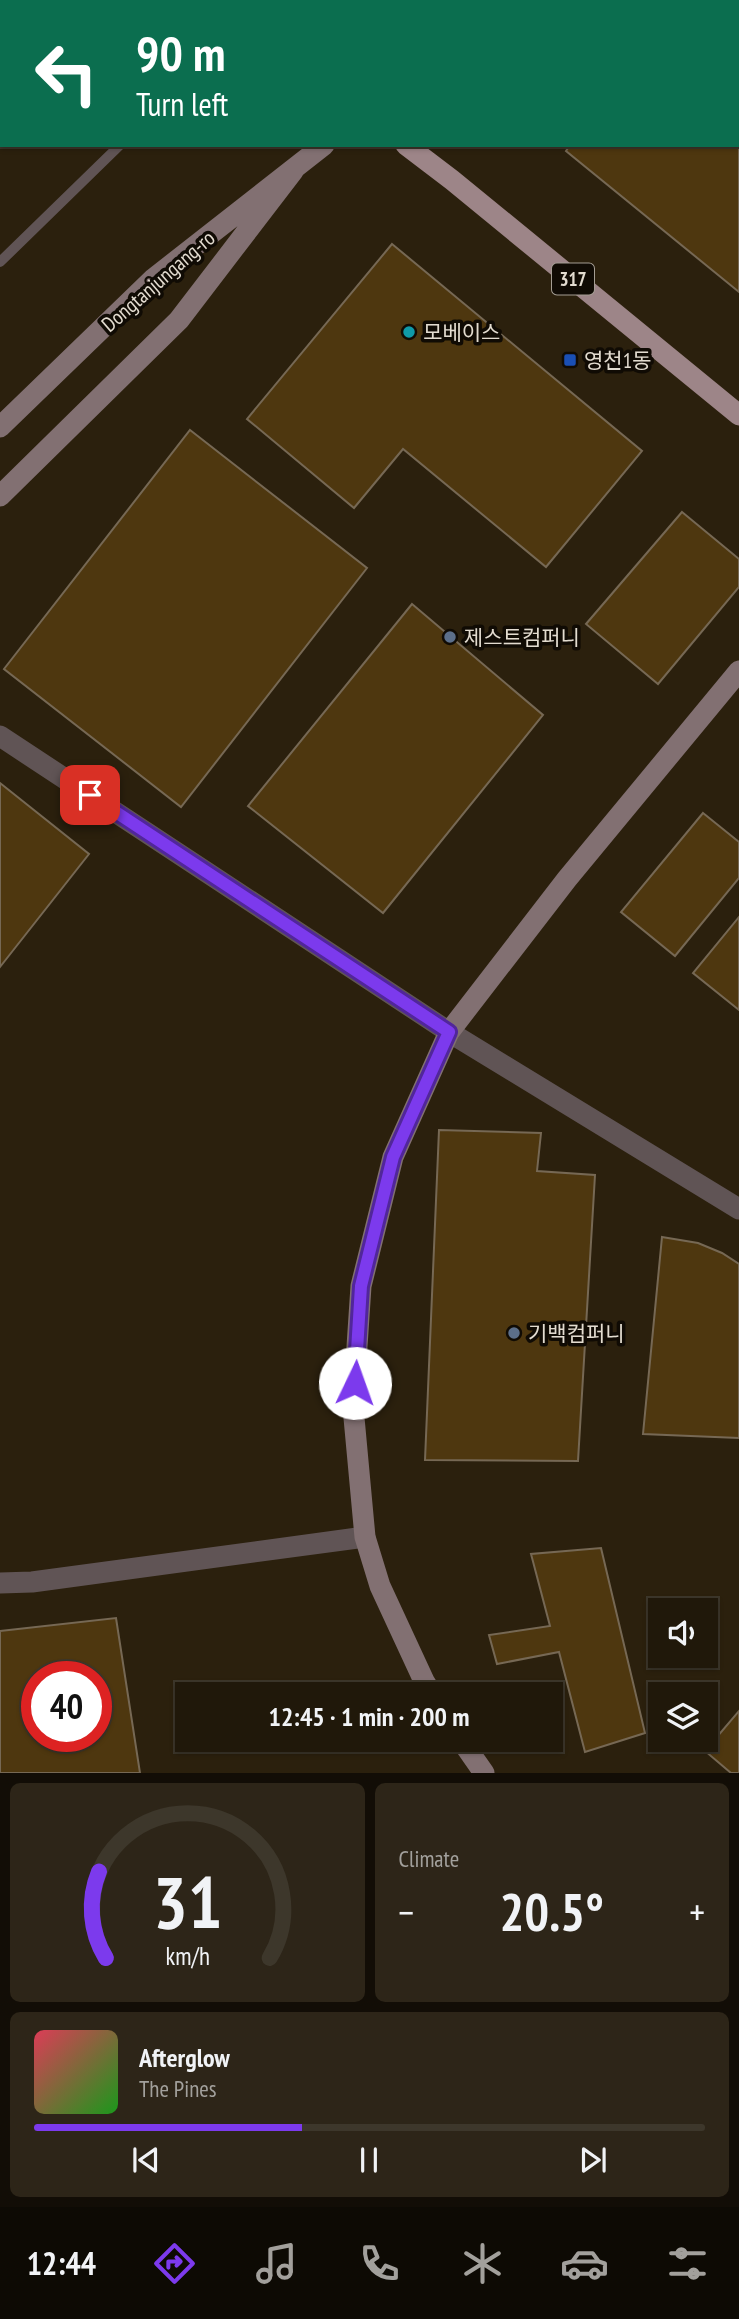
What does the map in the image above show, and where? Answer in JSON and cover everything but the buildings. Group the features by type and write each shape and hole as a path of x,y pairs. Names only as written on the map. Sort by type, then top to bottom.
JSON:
{"main road":[{"name":"317","path":"409,147 739,415"}],"street":[{"name":"Dongtanjungang-ro","path":"0,428 153,279 322,147"},
{"path":"0,496 179,320 293,171"},
{"path":"426,1682 380,1586 365,1537 353,1407 361,1286 393,1157 449,1032 567,879 739,671"},
{"path":"0,736 449,1032 739,1209"},
{"path":"0,1583 32,1582 365,1537"},
{"path":"469,1752 484,1773"}],"lane":[{"path":"0,262 118,147"}],"place":[{"name":"모베이스","path":"409,332"},
{"name":"영천1동","path":"570,360"},
{"name":"제스트컴퍼니","path":"450,637"},
{"name":"기백컴퍼니","path":"514,1333"}],"route":[{"path":"90,795 449,1032 393,1157 361,1286 355,1383"}]}
